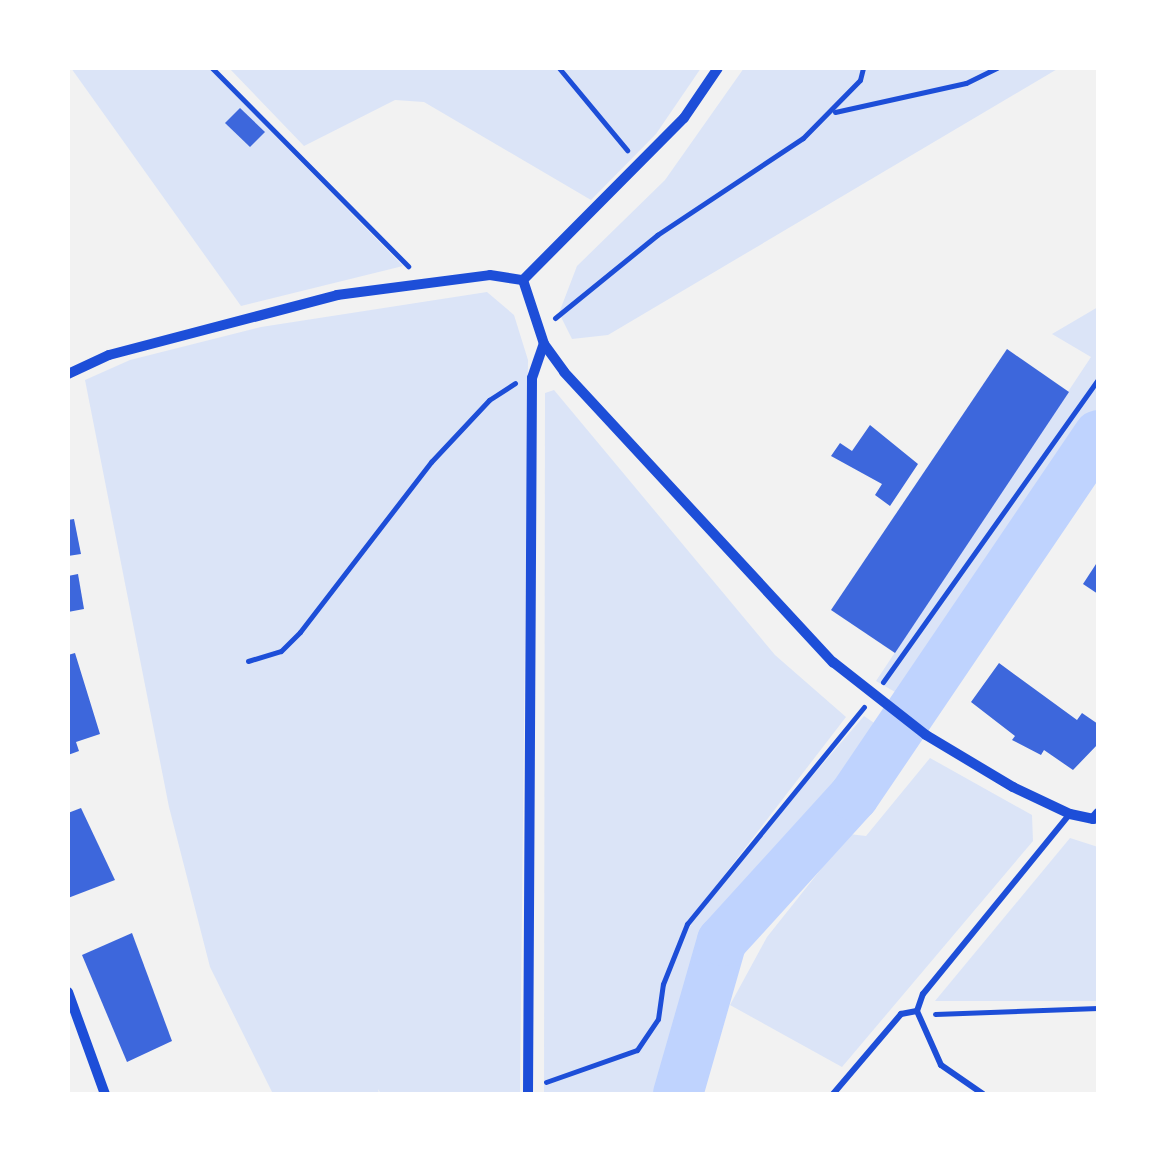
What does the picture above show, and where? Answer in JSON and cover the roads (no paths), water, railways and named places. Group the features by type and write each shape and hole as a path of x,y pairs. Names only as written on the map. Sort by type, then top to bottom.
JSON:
{"street":[{"path":"523,280 640,164 718,68"},
{"path":"68,374 110,355 253,315 424,283 490,275 523,280"},
{"path":"523,280 544,344 700,523 872,696 926,735 1070,814 1096,816"},
{"path":"528,1091 532,378 544,344"},
{"path":"68,992 104,1094"}],"lane":[{"path":"983,1094 941,1065 917,1010 924,994 1070,814"},
{"path":"832,1094 901,1014 917,1010"}],"waterway":[{"path":"678,1094 722,941 854,796 1098,435"}]}
